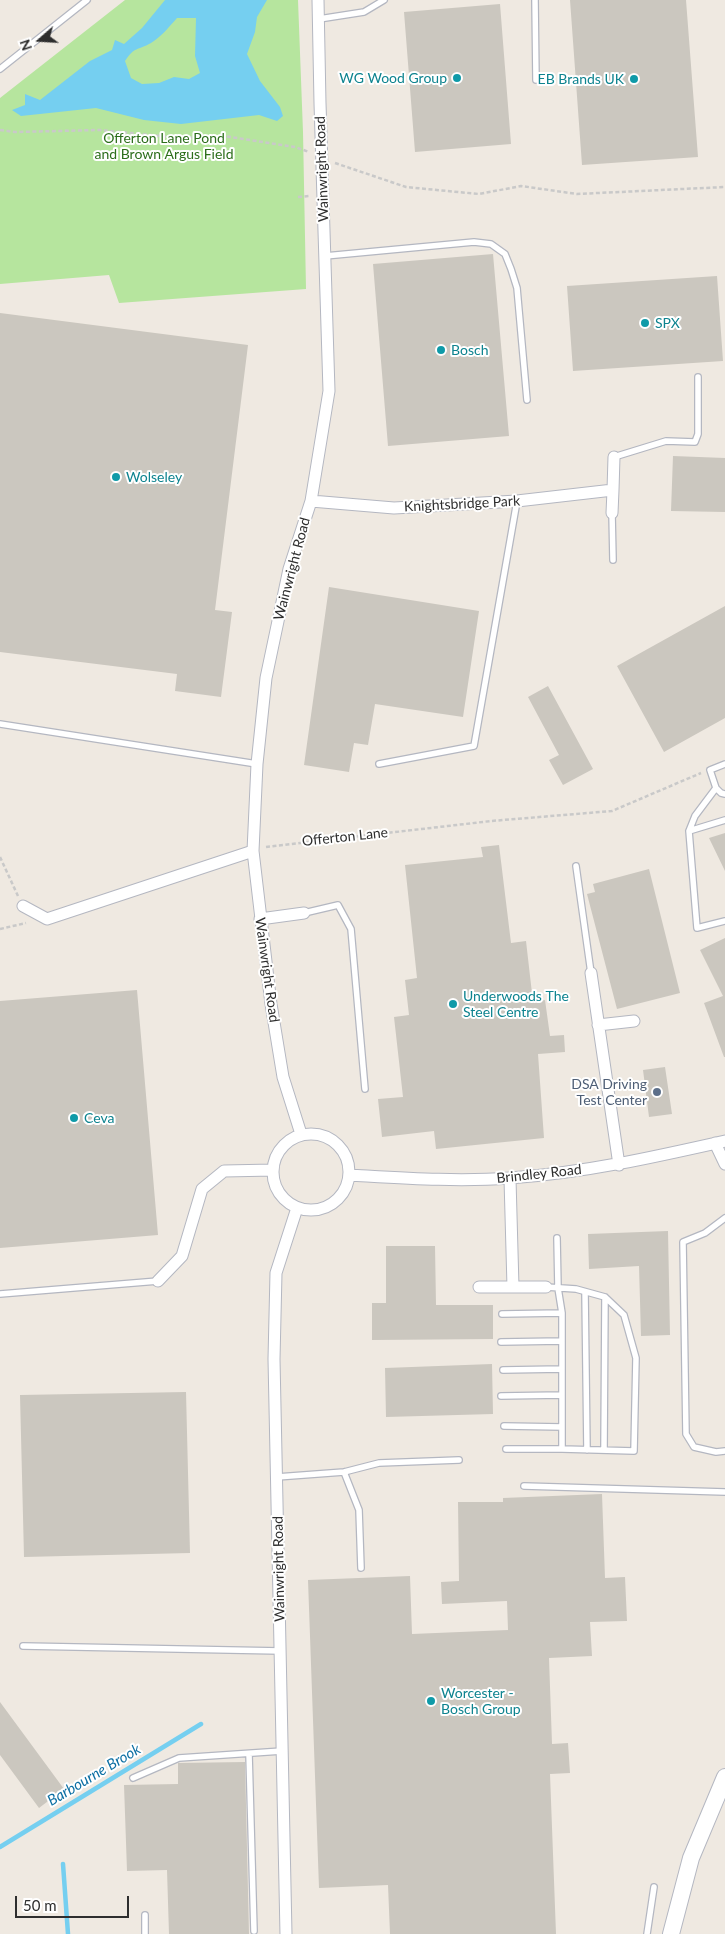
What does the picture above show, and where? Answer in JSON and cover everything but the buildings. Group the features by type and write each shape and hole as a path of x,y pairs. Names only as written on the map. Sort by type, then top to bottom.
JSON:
{"main road":[{"path":"670,1934 691,1858 725,1777"}],"street":[{"name":"Wainwright Road","path":"301,1134 283,1077 271,1004 253,851 257,764 266,678 290,569 311,501 329,391 318,0"},
{"path":"612,513 614,457"},
{"name":"Knightsbridge Park","path":"311,501 394,508 518,501 612,490"},
{"path":"23,906 47,919 253,851"},
{"path":"260,919 304,913"},
{"path":"591,973 619,1165"},
{"path":"598,1024 634,1021"},
{"path":"313,1133 325,1136 336,1142 344,1151 349,1162 350,1175 341,1197 332,1205 320,1210 309,1210 297,1208 287,1202 279,1193 274,1182 272,1170 275,1158 290,1139 301,1134 313,1133"},
{"path":"720,1142 725,1164"},
{"name":"Brindley Road","path":"350,1175 434,1180 510,1178 619,1165 720,1142"},
{"path":"158,1281 182,1256 202,1189 224,1171 272,1170"},
{"path":"510,1178 513,1287"},
{"name":"Wainwright Road","path":"286,1934 274,1360 276,1273 297,1208"},
{"path":"478,1287 546,1287"}],"lane":[{"path":"0,69 87,0"},
{"path":"318,19 364,12 384,0"},
{"path":"535,0 536,80"},
{"path":"326,256 474,242 491,244 504,254 517,288 527,400"},
{"path":"614,457 666,441 695,442 698,434 698,377"},
{"path":"379,764 474,746 518,501"},
{"path":"612,513 613,560"},
{"path":"0,724 257,764"},
{"path":"725,764 710,770 716,788 725,794"},
{"path":"716,788 695,816 689,831 697,928 725,921"},
{"path":"689,831 725,820"},
{"path":"576,866 591,973"},
{"path":"304,913 338,905 351,929 365,1089"},
{"path":"725,1218 705,1233 683,1242 686,1434 694,1447 716,1452 725,1451"},
{"path":"557,1238 558,1288 562,1313 562,1449"},
{"path":"0,1294 158,1281"},
{"path":"506,1449 634,1451 636,1358 624,1314 605,1297 585,1292 546,1287"},
{"path":"585,1292 587,1450"},
{"path":"604,1450 605,1297"},
{"path":"502,1314 562,1313"},
{"path":"501,1342 562,1341"},
{"path":"503,1370 562,1369"},
{"path":"502,1396 562,1395"},
{"path":"504,1426 562,1427"},
{"path":"277,1477 344,1472 379,1464 459,1460"},
{"path":"344,1472 359,1510 361,1568"},
{"path":"524,1486 725,1492"},
{"path":"22,1646 281,1651"},
{"path":"133,1778 179,1758 282,1751"},
{"path":"249,1754 254,1931"},
{"path":"647,1934 654,1887"},
{"path":"145,1915 145,1934"}],"path":[{"path":"0,130 15,132 100,130 181,138 224,136 295,148 322,157 340,166 406,187 479,194 521,186 577,194 725,187"},
{"name":"Offerton Lane","path":"253,851 270,846 472,823 612,811 710,770"},
{"path":"0,856 23,906"},
{"path":"0,929 47,919"}],"green space":[{"name":"Offerton Lane Pond and Brown Argus Field","path":"125,0 298,0 306,289 119,303 109,275 0,284 0,98"}],"water":[{"path":"165,0 267,0 257,17 255,32 247,54 260,81 280,107 283,116 277,121 259,115 181,124 144,120 96,108 21,116 12,110 25,105 25,94 40,100 90,61 112,50 115,40 124,44 142,28","holes":["177,18 196,18 195,56 200,73 189,79 174,77 159,83 142,84 131,78 125,61 131,53 155,41"]}],"waterway":[{"name":"Barbourne Brook","path":"0,1847 201,1724"},
{"path":"63,1864 68,1934"}],"place":[{"name":"WG Wood Group","path":"457,78"},
{"name":"EB Brands UK","path":"634,79"},
{"name":"SPX","path":"645,323"},
{"name":"Bosch","path":"441,350"},
{"name":"Wolseley","path":"116,477"},
{"name":"Underwoods The Steel Centre","path":"453,1004"},
{"name":"DSA Driving Test Center","path":"657,1092"},
{"name":"Ceva","path":"74,1118"},
{"name":"Worcester - Bosch Group","path":"431,1701"}]}
